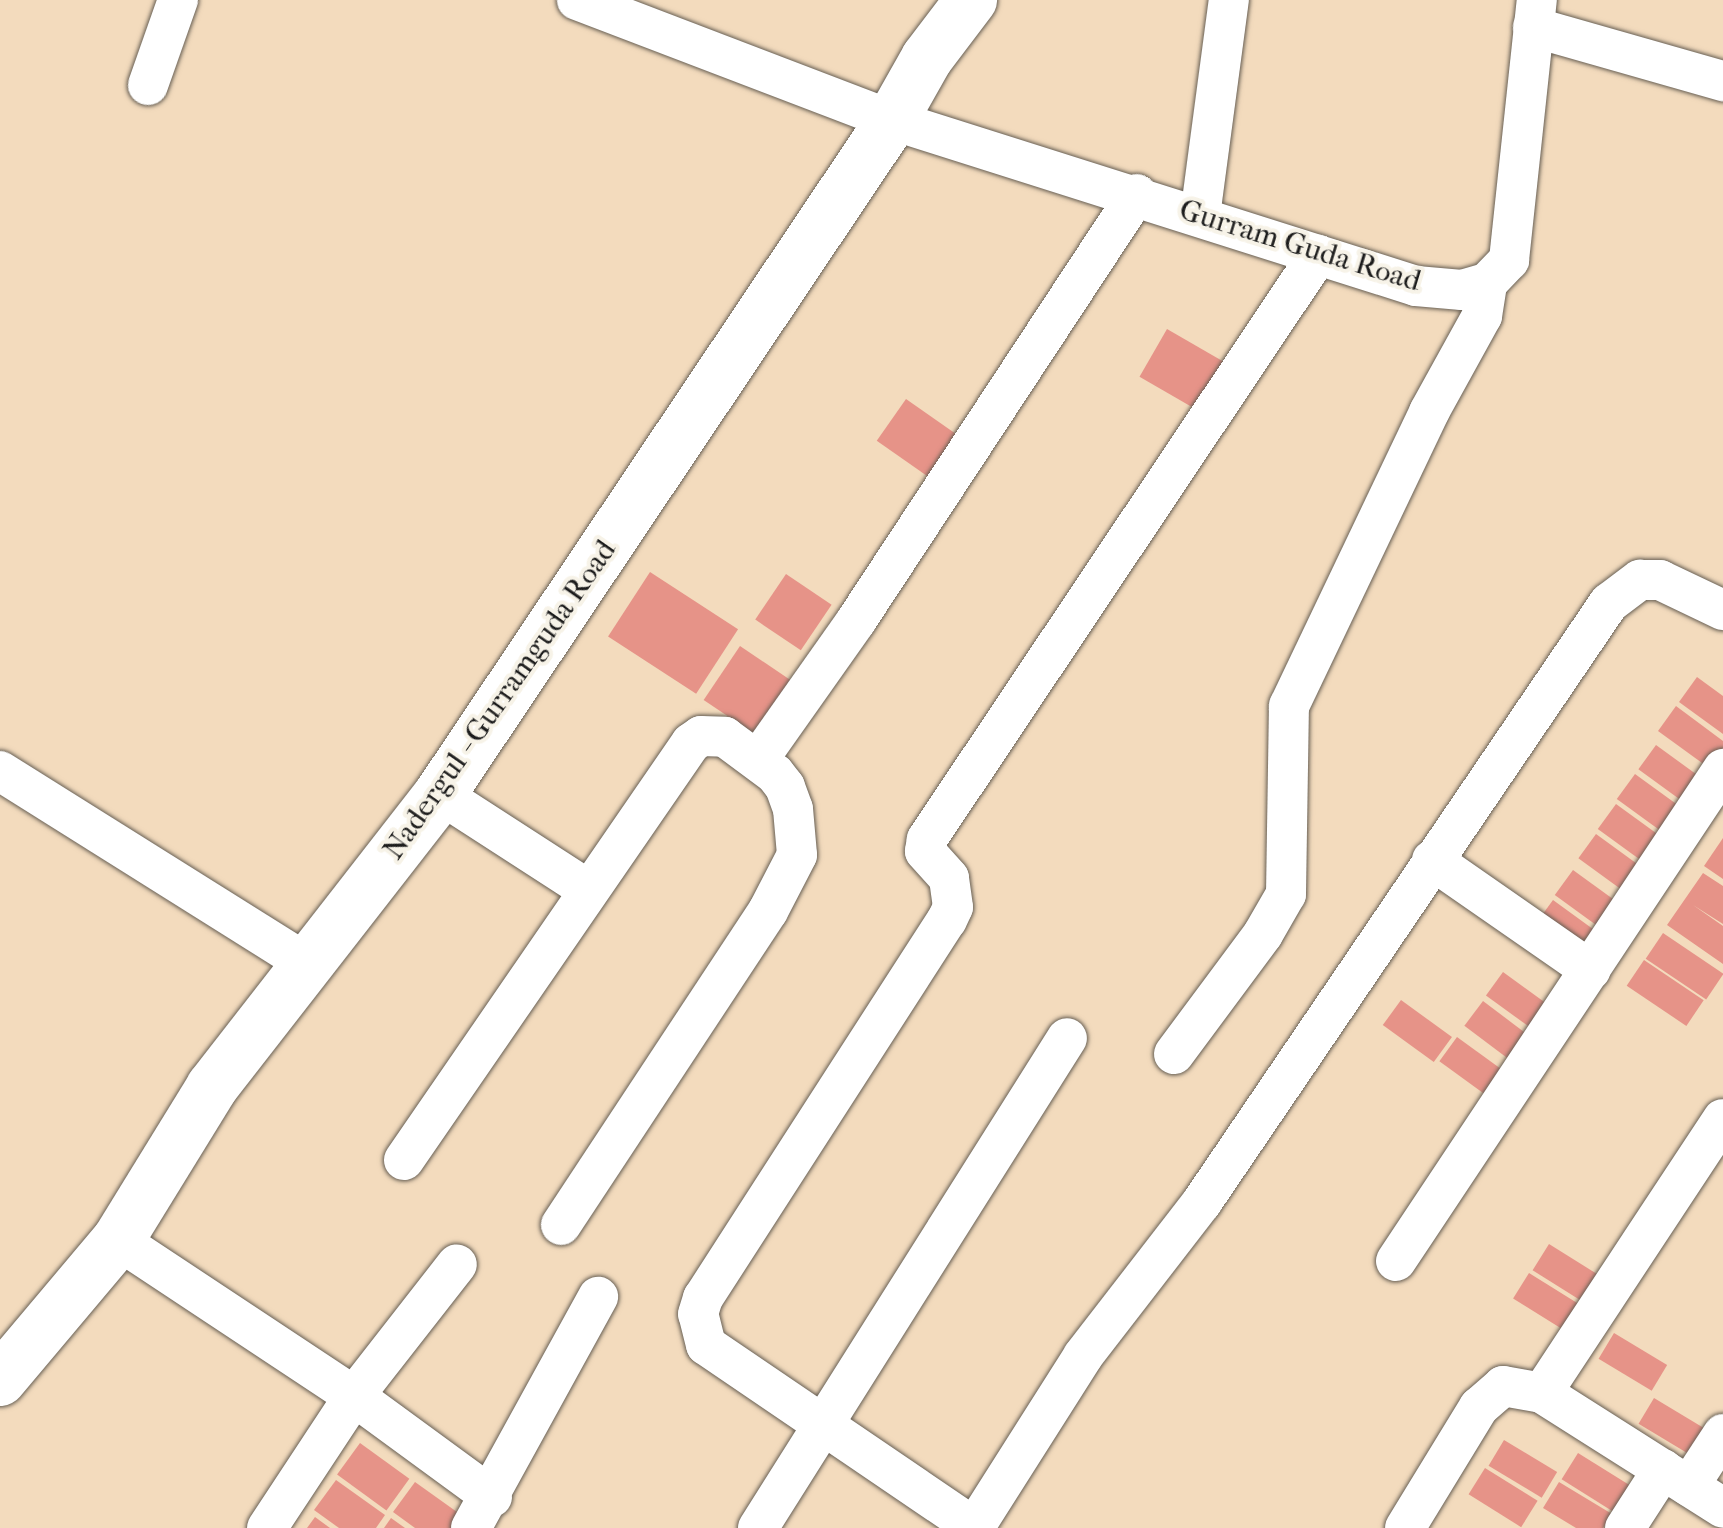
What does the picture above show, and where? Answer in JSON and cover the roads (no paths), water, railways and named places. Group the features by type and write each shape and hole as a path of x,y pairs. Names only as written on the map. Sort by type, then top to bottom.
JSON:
{"main road":[{"name":"Nadergul - Gurramguda Road","path":"0,1380 118,1240 212,1087 440,794 892,120 927,58 971,0"}],"street":[{"path":"148,86 178,0"},
{"name":"Gurram Guda Road","path":"577,0 892,120 1137,194 1416,286 1462,290 1487,282"},
{"path":"1200,216 1229,0"},
{"path":"1174,1054 1263,934 1286,894 1290,706 1429,412 1482,316 1487,282 1509,260 1535,13 1723,81"},
{"path":"758,760 856,621 1137,194"},
{"path":"1318,255 926,838 925,851 948,878 952,907 703,1298 698,1314 706,1345 974,1528 1082,1356 1202,1202 1609,603 1624,588 1640,580 1660,580 1723,610"},
{"path":"404,1160 691,743 701,736 725,736 785,786 793,809 797,855 789,878 561,1225"},
{"path":"1396,1262 1723,769"},
{"path":"0,771 306,964"},
{"path":"440,794 587,889"},
{"path":"1432,860 1590,970"},
{"path":"758,1528 1066,1038"},
{"path":"1542,1393 1723,1119"},
{"path":"118,1240 354,1396 482,1512 598,1297"},
{"path":"267,1528 354,1396 458,1264"},
{"path":"1406,1528 1479,1407 1503,1386 1542,1393 1723,1508"},
{"path":"1625,1528 1723,1434"}]}
